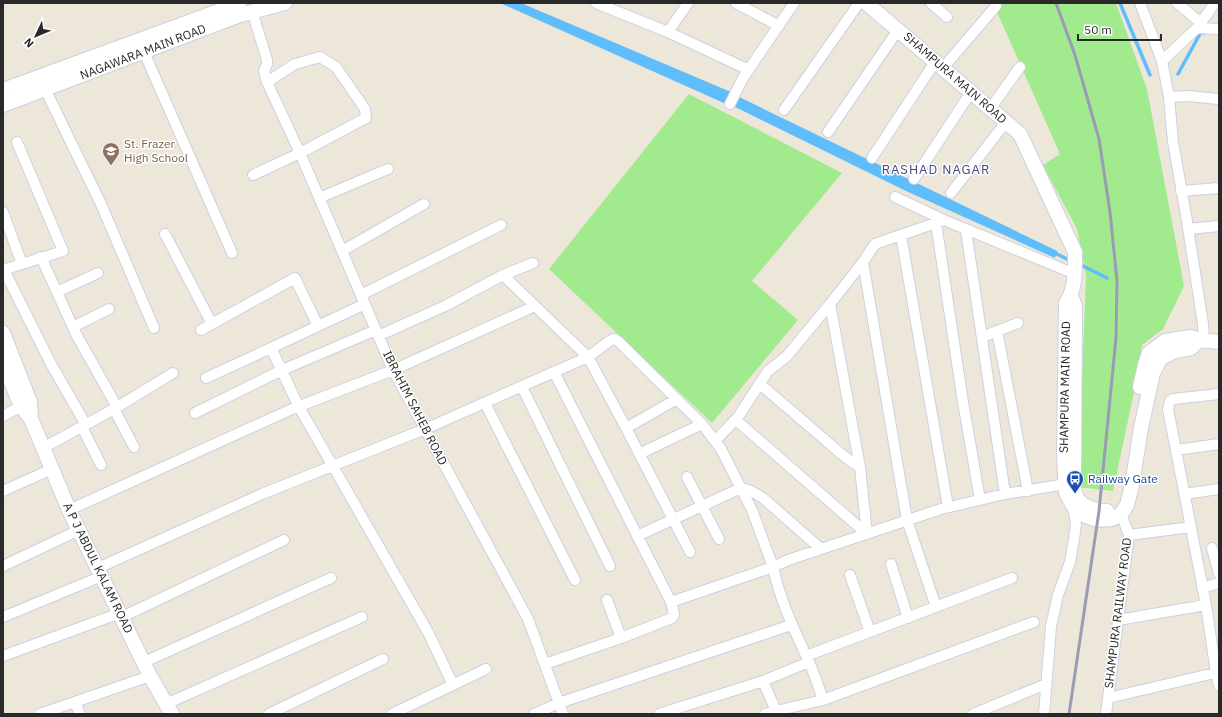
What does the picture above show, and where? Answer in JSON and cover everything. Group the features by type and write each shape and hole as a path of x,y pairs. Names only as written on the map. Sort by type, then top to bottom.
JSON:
{"street":[{"path":"3,90 218,17 239,3"},
{"name":"NAGAWARA MAIN ROAD","path":"3,105 144,52 218,17 285,3"},
{"path":"596,3 668,32 749,70"},
{"path":"668,32 688,3"},
{"path":"736,3 779,26"},
{"path":"730,104 737,89 749,70 794,3"},
{"path":"931,3 946,17"},
{"path":"1073,506 1083,515 1097,520 1112,519 1121,514 1127,505 1132,485 1153,373 1161,358 1175,351 1191,348 1201,340 1203,324 1173,142 1169,97 1162,61 1140,3"},
{"path":"1177,3 1199,26 1219,29"},
{"path":"1162,61 1199,26 1215,3"},
{"path":"784,110 868,4"},
{"name":"SHAMPURA MAIN ROAD","path":"868,4 1020,134 1075,252 1075,271 1071,296 1066,303 1064,454 1066,493 1073,506"},
{"path":"872,158 939,65 996,6"},
{"path":"252,11 267,60 264,71 267,82 295,64 320,57 336,67 365,109 366,118 300,153 253,175"},
{"path":"828,132 898,30"},
{"path":"144,52 232,253"},
{"path":"990,109 1020,67"},
{"name":"IBRAHIM SAHEB ROAD","path":"267,82 300,153 393,370 528,619 563,714"},
{"path":"45,89 102,204 154,328"},
{"path":"914,179 971,92"},
{"path":"1169,97 1188,96 1219,100"},
{"path":"950,193 1006,122"},
{"path":"17,142 63,250 3,270 50,364 84,426 101,465"},
{"path":"319,198 388,169"},
{"path":"1181,191 1219,188"},
{"path":"895,197 940,222 966,230 1075,271"},
{"path":"342,251 424,204"},
{"path":"3,212 22,264"},
{"path":"715,441 736,420 768,371 787,356 863,262 875,244 940,222"},
{"path":"940,222 963,402 980,500"},
{"path":"206,378 318,326 501,225"},
{"path":"1188,229 1219,226"},
{"path":"966,230 1005,494"},
{"path":"165,234 212,324"},
{"path":"901,236 948,508"},
{"path":"41,257 73,327 116,408 134,447"},
{"path":"863,262 907,520 936,607"},
{"path":"195,413 282,370 445,306 503,275 533,263"},
{"path":"57,292 98,273"},
{"path":"503,275 588,357 690,552"},
{"path":"201,330 294,278 318,326"},
{"name":"SHAMPURA MAIN ROAD","path":"1071,296 1075,306 1075,494 1081,503 1099,511 1111,510 1118,506 1145,365 1149,353 1165,341 1191,337 1219,342"},
{"path":"830,304 860,467 866,534"},
{"path":"69,510 299,407 393,370 534,306"},
{"path":"73,327 109,309"},
{"path":"982,337 1018,324"},
{"path":"997,331 1028,491"},
{"name":"A P J ABDUL KALAM ROAD","path":"3,333 31,419 69,510 150,676 169,709"},
{"path":"3,618 262,494 425,429 588,357 614,339 618,341 702,424 721,449 752,510 773,567 777,586 808,659 823,700"},
{"path":"271,348 299,407 429,634 453,685"},
{"name":"A P J ABDUL KALAM ROAD","path":"3,362 26,404"},
{"path":"545,664 621,638 672,618 674,614 671,602 554,372"},
{"path":"43,448 116,408 173,373"},
{"path":"760,384 845,457 860,467"},
{"path":"522,387 610,566"},
{"path":"1219,394 1173,399 1170,401 1168,410 1206,605 1219,686"},
{"path":"626,428 677,399"},
{"path":"485,403 575,580"},
{"path":"3,416 26,404"},
{"path":"736,420 866,534"},
{"path":"640,454 702,424"},
{"path":"1176,450 1219,444"},
{"path":"3,491 52,469"},
{"path":"686,477 719,539"},
{"path":"671,602 773,567 788,560 907,520 1005,494 1066,484"},
{"path":"637,536 741,488 751,491 763,498 821,549"},
{"path":"1184,494 1219,490"},
{"path":"1044,714 1051,626 1058,595 1070,562 1076,525 1073,506"},
{"name":"SHAMPURA RAILWAY ROAD","path":"1106,714 1129,535 1121,514"},
{"path":"1129,535 1191,527"},
{"path":"3,566 79,530"},
{"path":"3,656 121,615 284,540"},
{"path":"1195,552 1215,547 1219,574"},
{"path":"891,564 908,618"},
{"path":"850,575 870,632"},
{"path":"144,662 331,578"},
{"path":"659,714 763,681 808,659 870,632 1012,578"},
{"path":"1202,588 1219,584"},
{"path":"606,600 621,638"},
{"path":"1118,620 1206,605"},
{"path":"169,709 362,617"},
{"path":"763,681 768,713 823,700 1034,622"},
{"path":"534,714 559,704 792,624"},
{"path":"269,714 383,659"},
{"path":"392,714 486,669"},
{"path":"1108,698 1217,672"},
{"path":"40,714 150,676"},
{"path":"973,714 1046,684"},
{"path":"75,702 80,714"}],"green space":[{"path":"993,3 1116,3 1147,89 1184,286 1163,329 1142,345 1134,392 1113,491 1078,487 1086,275 1077,229 1043,165 1060,154"},
{"path":"689,94 842,173 752,281 798,320 712,423 549,269"}],"water":[{"path":"500,3 521,3 731,92 726,104"},
{"path":"739,97 1057,251 1055,258 906,191 735,107"}],"waterway":[{"path":"1120,3 1150,75"},
{"path":"1178,74 1201,32 1204,33"},
{"path":"1053,252 1071,261"},
{"path":"1079,264 1107,278"}],"railway":[{"path":"1056,3 1075,55 1099,139 1110,212 1117,281 1116,338 1099,511 1069,714"}],"place":[{"name":"St. Frazer High School","path":"111,166"},
{"name":"Railway Gate","path":"1075,494"}],"district":[{"name":"RASHAD NAGAR","path":"936,169"}]}
